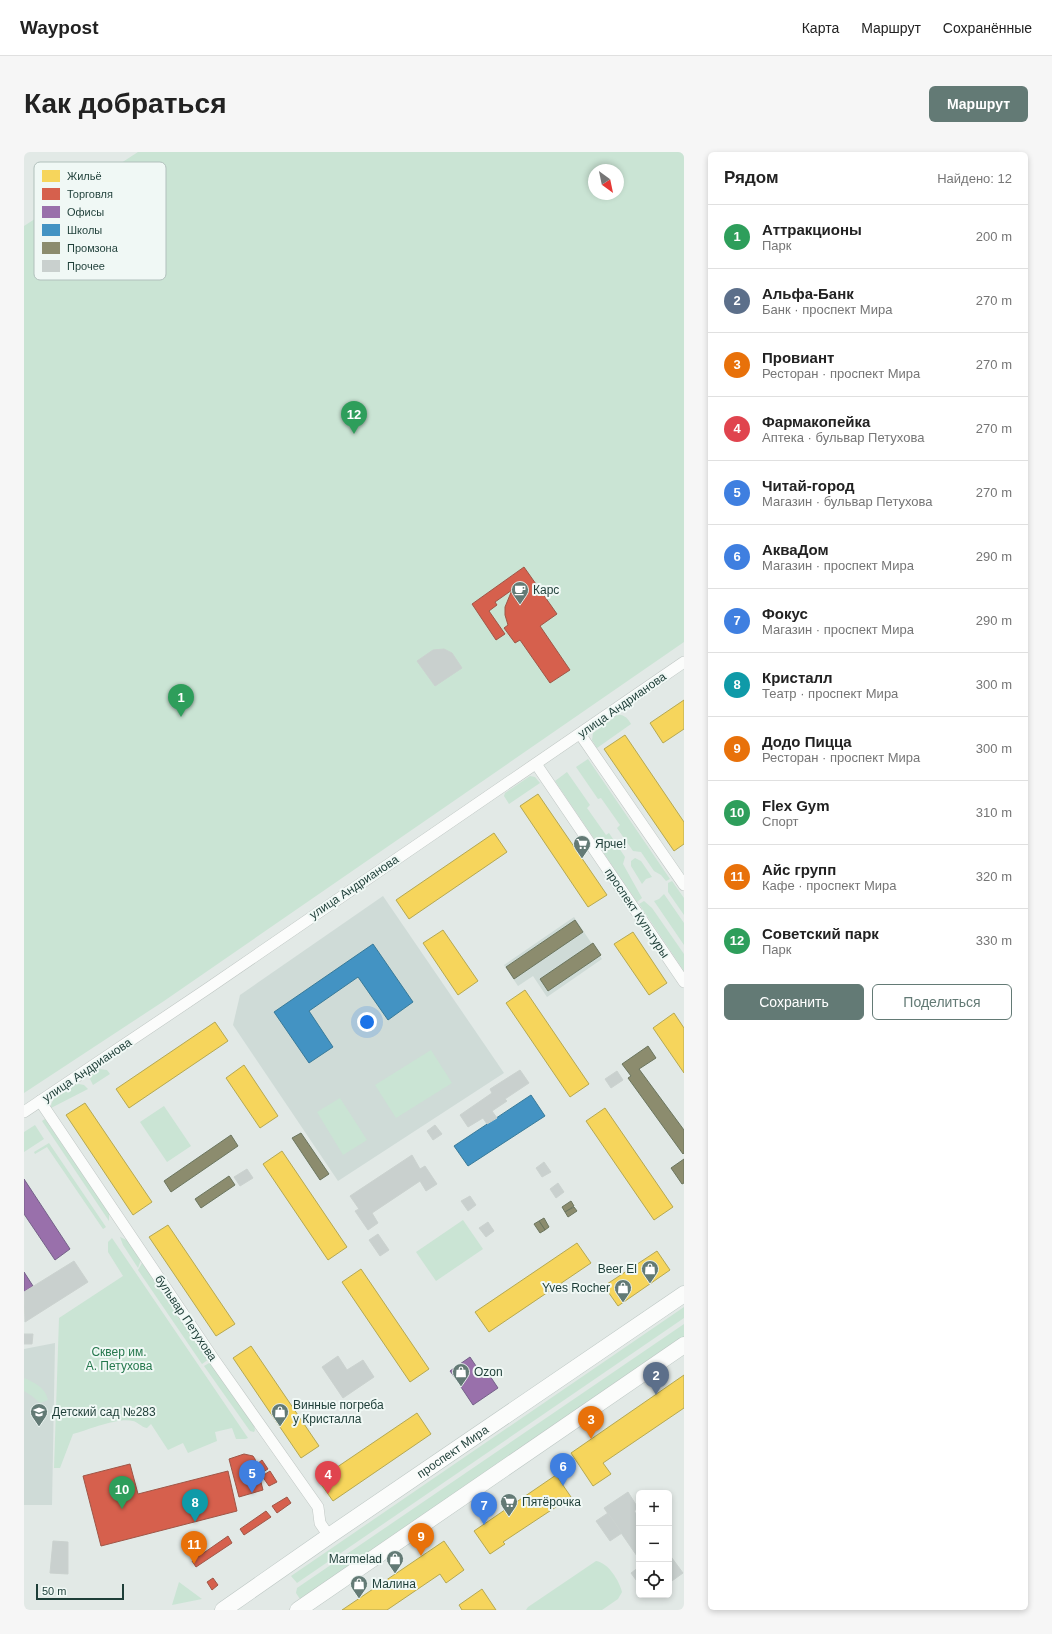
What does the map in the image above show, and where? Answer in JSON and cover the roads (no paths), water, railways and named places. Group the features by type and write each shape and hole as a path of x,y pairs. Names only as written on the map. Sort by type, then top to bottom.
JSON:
{"main road":[{"name":"проспект Мира","path":"223,1610 684,1294"},
{"path":"298,1610 684,1345"}],"street":[{"name":"улица Андрианова","path":"24,1112 684,662"},
{"path":"580,734 680,872 684,885"},
{"name":"проспект Культуры","path":"536,764 684,982"},
{"name":"бульвар Петухова","path":"40,1101 213,1358 318,1507 320,1523 329,1536"}],"place":[{"name":"Советский парк","path":"354,434"},
{"name":"Карс","path":"520,605"},
{"name":"Аттракционы","path":"181,717"},
{"name":"Ярче!","path":"582,859"},
{"name":"Beer El","path":"650,1284"},
{"name":"Yves Rocher","path":"623,1303"},
{"name":"Ozon","path":"461,1387"},
{"name":"Альфа-Банк","path":"656,1395"},
{"name":"Детский сад №283","path":"39,1427"},
{"name":"Винные погреба у Кристалла","path":"280,1427"},
{"name":"Провиант","path":"591,1439"},
{"name":"АкваДом","path":"563,1486"},
{"name":"Читай-город","path":"252,1493"},
{"name":"Фармакопейка","path":"328,1494"},
{"name":"Flex Gym","path":"122,1509"},
{"name":"Пятёрочка","path":"509,1517"},
{"name":"Кристалл","path":"195,1522"},
{"name":"Фокус","path":"484,1525"},
{"name":"Додо Пицца","path":"421,1556"},
{"name":"Айс групп","path":"194,1564"},
{"name":"Marmelad","path":"395,1574"},
{"name":"Малина","path":"359,1599"}],"park label":[{"name":"Сквер им. А. Петухова","path":"119,1359"}]}
